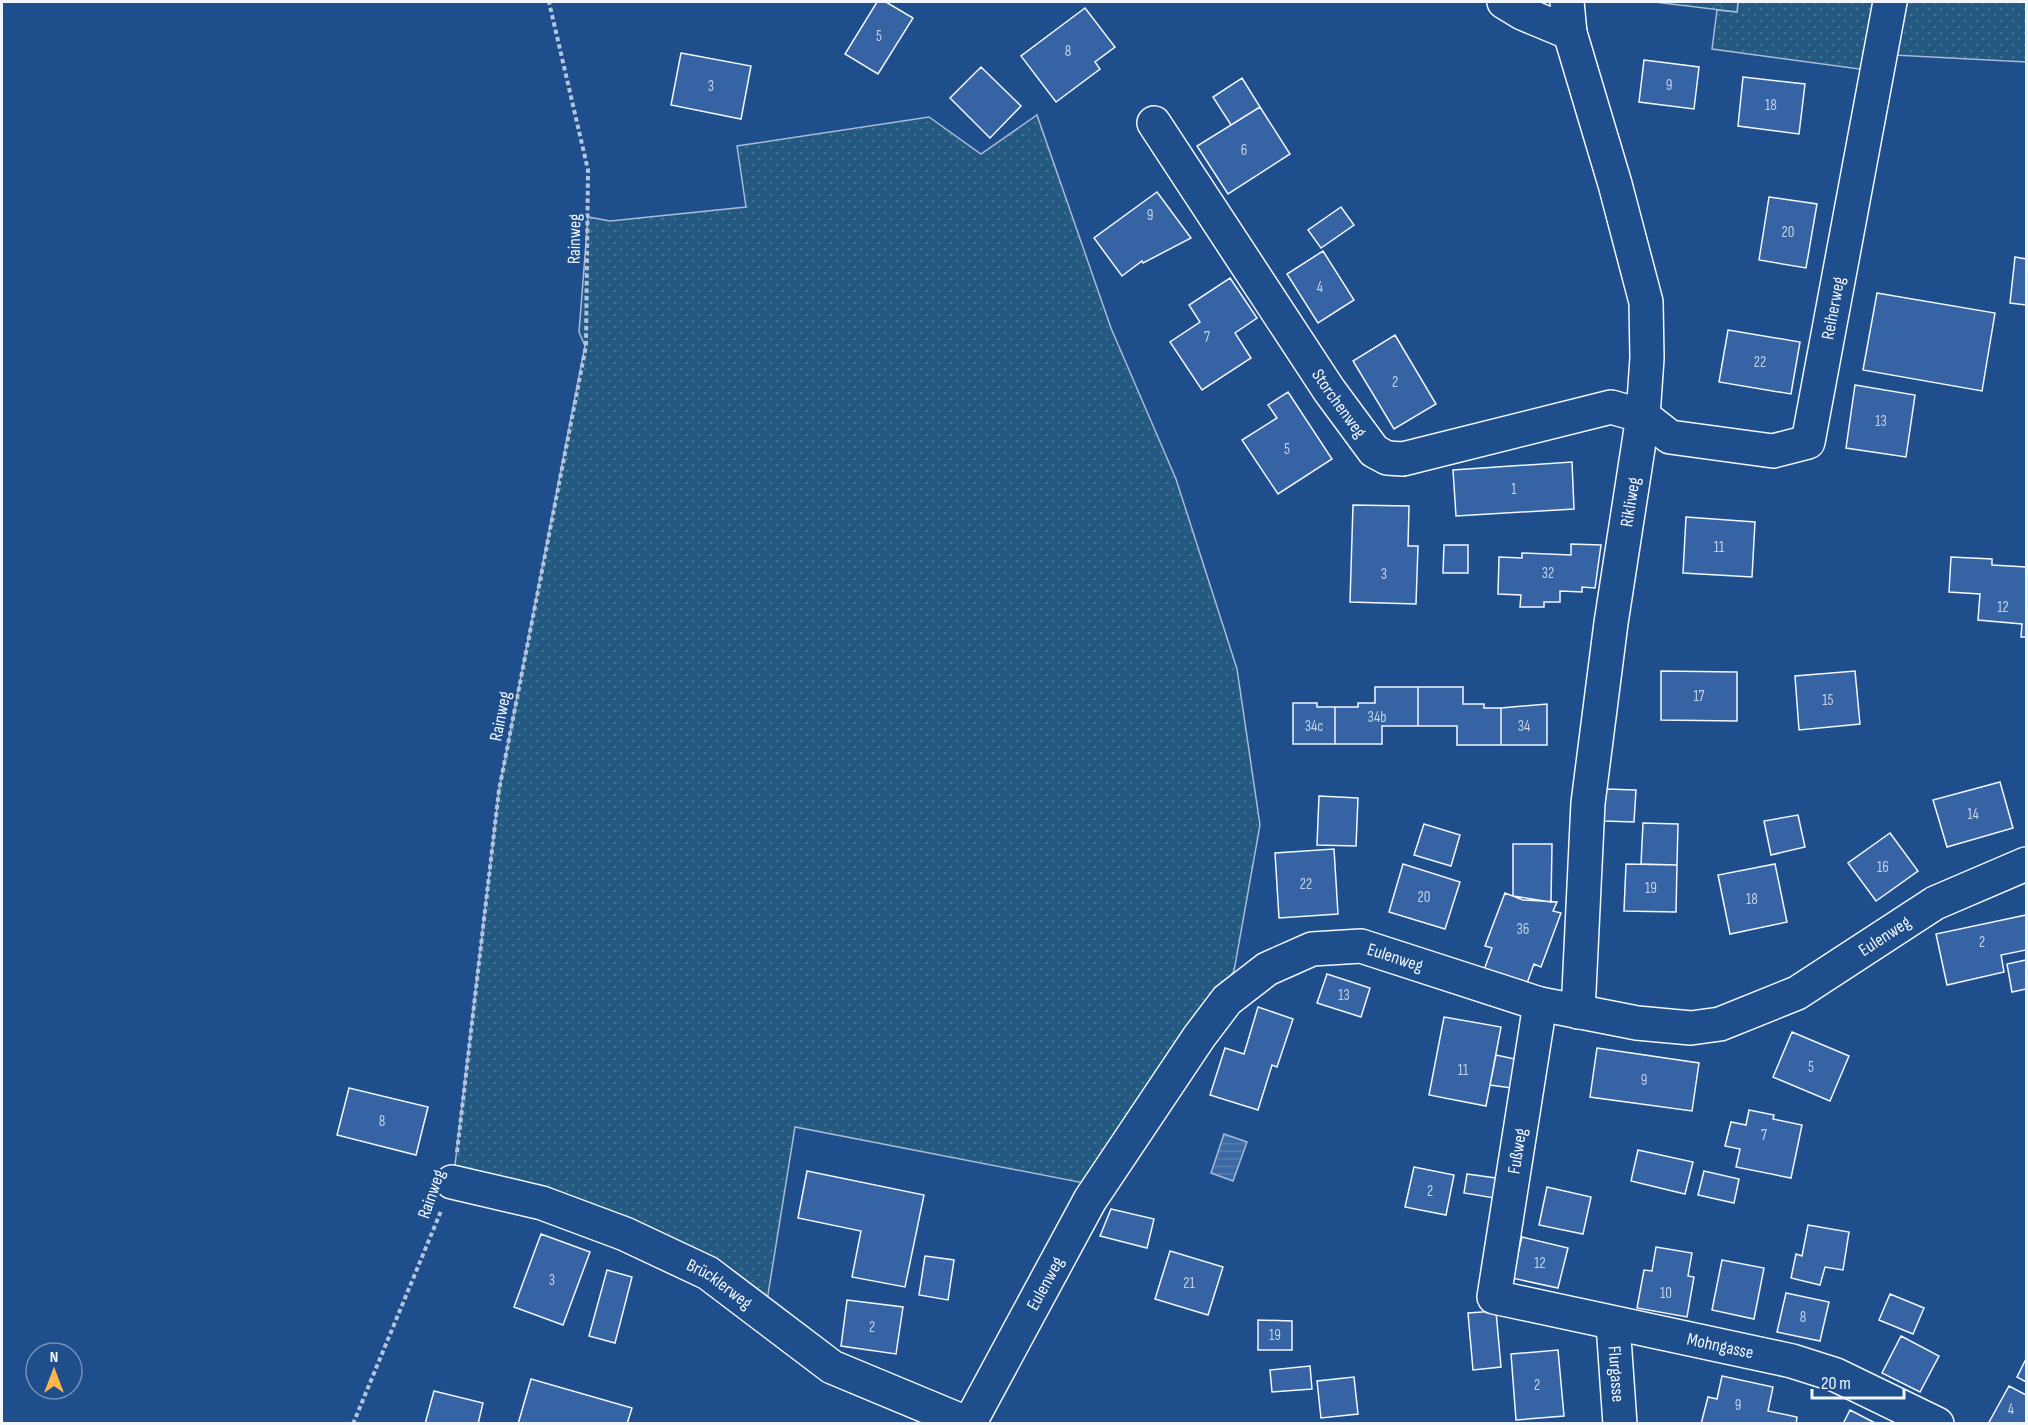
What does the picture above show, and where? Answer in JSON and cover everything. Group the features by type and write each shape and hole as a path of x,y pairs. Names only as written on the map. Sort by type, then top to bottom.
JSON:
{"street":[{"path":"1504,2 1522,13 1569,17"},
{"name":"Reiherweg","path":"1643,416 1670,437 1773,451 1808,441 1890,2"},
{"name":"Rikliweg","path":"1569,17 1646,302 1647,358 1643,416 1611,622 1588,802 1578,1012"},
{"name":"Storchenweg","path":"1154,123 1329,390 1374,451 1388,458 1402,459 1611,407 1643,416"},
{"name":"Eulenweg","path":"969,1424 1090,1200 1199,1037 1227,1000 1267,969 1312,949 1361,946 1540,1004 1637,1023 1691,1028 1720,1024 1797,993 1935,903 2026,864"},
{"name":"Fußweg","path":"1494,1297 1540,1004"},
{"name":"Brücklerweg","path":"453,1182 542,1203 625,1234 708,1273 832,1367 969,1424"},
{"name":"Mohngasse","path":"1494,1297 1792,1361 1836,1375 1937,1424"},
{"name":"Flurgasse","path":"1613,1324 1620,1424"}],"path":[{"name":"Rainweg","path":"353,1424 453,1182 499,790 585,346 588,170 549,2"}],"green space":[{"path":"1654,2 1738,2 1737,12"},
{"path":"1738,2 2026,2 2026,62 1894,55 1889,73 1712,49 1717,10 1737,12"},
{"path":"1037,115 1111,328 1176,479 1237,669 1260,825 1234,971 1089,1184 795,1127 766,1307 453,1182 499,790 585,346 579,332 588,217 610,221 746,207 737,146 929,117 981,154"}],"shaded area":[{"path":"1224,1134 1247,1142 1233,1181 1211,1173"}],"building":[{"path":"877,2 886,2 913,18 878,74 845,54"},
{"path":"1085,8 1115,47 1095,62 1100,69 1056,102 1021,56"},
{"path":"681,53 751,66 741,119 671,105"},
{"path":"1644,60 1699,67 1694,109 1639,102"},
{"path":"981,67 1021,106 990,138 950,98"},
{"path":"1743,77 1805,84 1799,134 1738,126"},
{"path":"1242,78 1260,107 1231,125 1213,97"},
{"path":"1260,107 1290,154 1228,194 1197,146"},
{"path":"1157,192 1191,238 1143,263 1142,261 1122,276 1094,238"},
{"path":"1769,197 1817,204 1806,268 1759,260"},
{"path":"1341,207 1354,225 1321,248 1308,230"},
{"path":"1323,251 1354,300 1318,323 1287,274"},
{"path":"2015,257 2026,259 2026,305 2010,303"},
{"path":"1230,278 1257,318 1235,333 1251,358 1202,390 1170,342 1200,322 1189,305"},
{"path":"1877,293 1995,313 1982,391 1863,370"},
{"path":"1728,330 1800,342 1791,394 1719,382"},
{"path":"1395,335 1436,404 1394,429 1353,361"},
{"path":"1855,385 1915,395 1906,457 1846,448"},
{"path":"1288,392 1332,459 1278,494 1242,440 1277,418 1268,405"},
{"path":"1572,462 1574,509 1456,516 1453,470"},
{"path":"1353,505 1409,506 1408,546 1418,546 1416,604 1350,602"},
{"path":"1686,517 1755,522 1752,577 1683,573"},
{"path":"1571,544 1601,545 1595,588 1582,587 1582,592 1560,591 1560,602 1544,602 1544,607 1520,607 1521,595 1498,594 1499,557 1522,558 1522,553 1571,555"},
{"path":"1444,545 1468,545 1468,573 1443,573"},
{"path":"1951,557 1992,559 1992,565 2026,567 2026,637 2021,637 2022,624 1978,620 1980,594 1949,592"},
{"path":"1661,671 1737,672 1737,721 1661,720"},
{"path":"1855,671 1860,724 1799,730 1795,676"},
{"path":"1375,687 1418,687 1418,726 1382,726 1382,744 1335,744 1335,707 1358,707 1358,703 1375,703"},
{"path":"1418,687 1463,687 1463,704 1484,704 1484,708 1501,708 1501,745 1457,745 1457,726 1418,726"},
{"path":"1293,703 1317,703 1317,707 1335,707 1335,744 1293,744"},
{"path":"1547,704 1547,745 1501,745 1501,708"},
{"path":"2000,782 2013,828 1947,847 1933,800"},
{"path":"1605,789 1636,790 1634,822 1604,821"},
{"path":"1319,796 1358,798 1356,846 1317,845"},
{"path":"1798,815 1805,847 1771,855 1764,821"},
{"path":"1643,823 1678,824 1677,865 1641,864"},
{"path":"1424,824 1460,835 1451,866 1414,855"},
{"path":"1890,833 1918,871 1876,901 1848,863"},
{"path":"1513,844 1552,844 1551,902 1513,896"},
{"path":"1334,849 1338,914 1279,918 1275,853"},
{"path":"1403,864 1460,882 1445,929 1389,912"},
{"path":"1626,864 1677,865 1676,912 1624,911"},
{"path":"1775,864 1787,922 1730,934 1718,875"},
{"path":"1505,893 1523,900 1557,902 1553,911 1561,913 1541,967 1534,964 1526,986 1484,970 1492,948 1485,946"},
{"path":"2026,915 2026,950 2001,955 2004,972 1947,985 1936,934"},
{"path":"2026,960 2026,989 2012,992 2007,964"},
{"path":"1327,974 1370,988 1361,1017 1317,1003"},
{"path":"1258,1007 1293,1019 1277,1067 1272,1065 1258,1110 1210,1095 1225,1048 1244,1054"},
{"path":"1444,1017 1501,1027 1486,1106 1429,1095"},
{"path":"1792,1032 1849,1056 1830,1101 1773,1077"},
{"path":"1597,1048 1699,1063 1692,1111 1590,1097"},
{"path":"1496,1055 1524,1061 1519,1089 1490,1085"},
{"path":"349,1088 428,1107 416,1155 337,1135"},
{"path":"1749,1110 1774,1115 1773,1119 1802,1125 1791,1178 1736,1167 1740,1149 1725,1146 1731,1122 1746,1125"},
{"path":"1638,1150 1693,1162 1685,1194 1631,1181"},
{"path":"1414,1167 1454,1175 1446,1215 1405,1207"},
{"path":"807,1171 924,1195 905,1287 852,1277 861,1231 798,1218"},
{"path":"1704,1171 1739,1179 1734,1203 1698,1195"},
{"path":"1467,1174 1503,1179 1500,1199 1464,1193"},
{"path":"1547,1187 1591,1197 1583,1234 1539,1225"},
{"path":"1111,1209 1154,1219 1147,1248 1100,1236"},
{"path":"1808,1225 1849,1232 1843,1270 1825,1267 1820,1285 1791,1278 1796,1254 1802,1256"},
{"path":"541,1234 590,1252 563,1325 514,1307"},
{"path":"1522,1237 1568,1248 1558,1288 1512,1278"},
{"path":"1656,1247 1692,1253 1688,1276 1694,1277 1687,1317 1637,1308 1644,1270 1652,1271"},
{"path":"1170,1251 1223,1267 1208,1315 1155,1299"},
{"path":"925,1256 954,1260 948,1300 919,1295"},
{"path":"1722,1260 1764,1268 1754,1319 1712,1310"},
{"path":"607,1270 632,1277 615,1343 589,1336"},
{"path":"1786,1293 1829,1302 1820,1341 1777,1332"},
{"path":"1890,1294 1924,1308 1913,1334 1879,1320"},
{"path":"847,1300 903,1307 896,1354 841,1346"},
{"path":"1496,1311 1501,1367 1473,1370 1468,1313"},
{"path":"1258,1320 1292,1321 1292,1350 1258,1350"},
{"path":"1901,1336 1939,1356 1920,1392 1882,1373"},
{"path":"1558,1350 1564,1416 1516,1420 1511,1354"},
{"path":"2026,1359 2026,1382 2017,1377"},
{"path":"1310,1366 1312,1389 1272,1392 1270,1370"},
{"path":"1722,1376 1773,1387 1768,1411 1797,1417 1796,1424 1701,1424 1708,1397 1717,1399"},
{"path":"1354,1377 1358,1414 1321,1418 1317,1381"},
{"path":"531,1379 632,1408 627,1424 518,1424"},
{"path":"2009,1386 2026,1395 2026,1424 1988,1424"},
{"path":"434,1391 483,1403 478,1424 425,1424"},
{"path":"1850,1410 1877,1424 1843,1424"}]}
